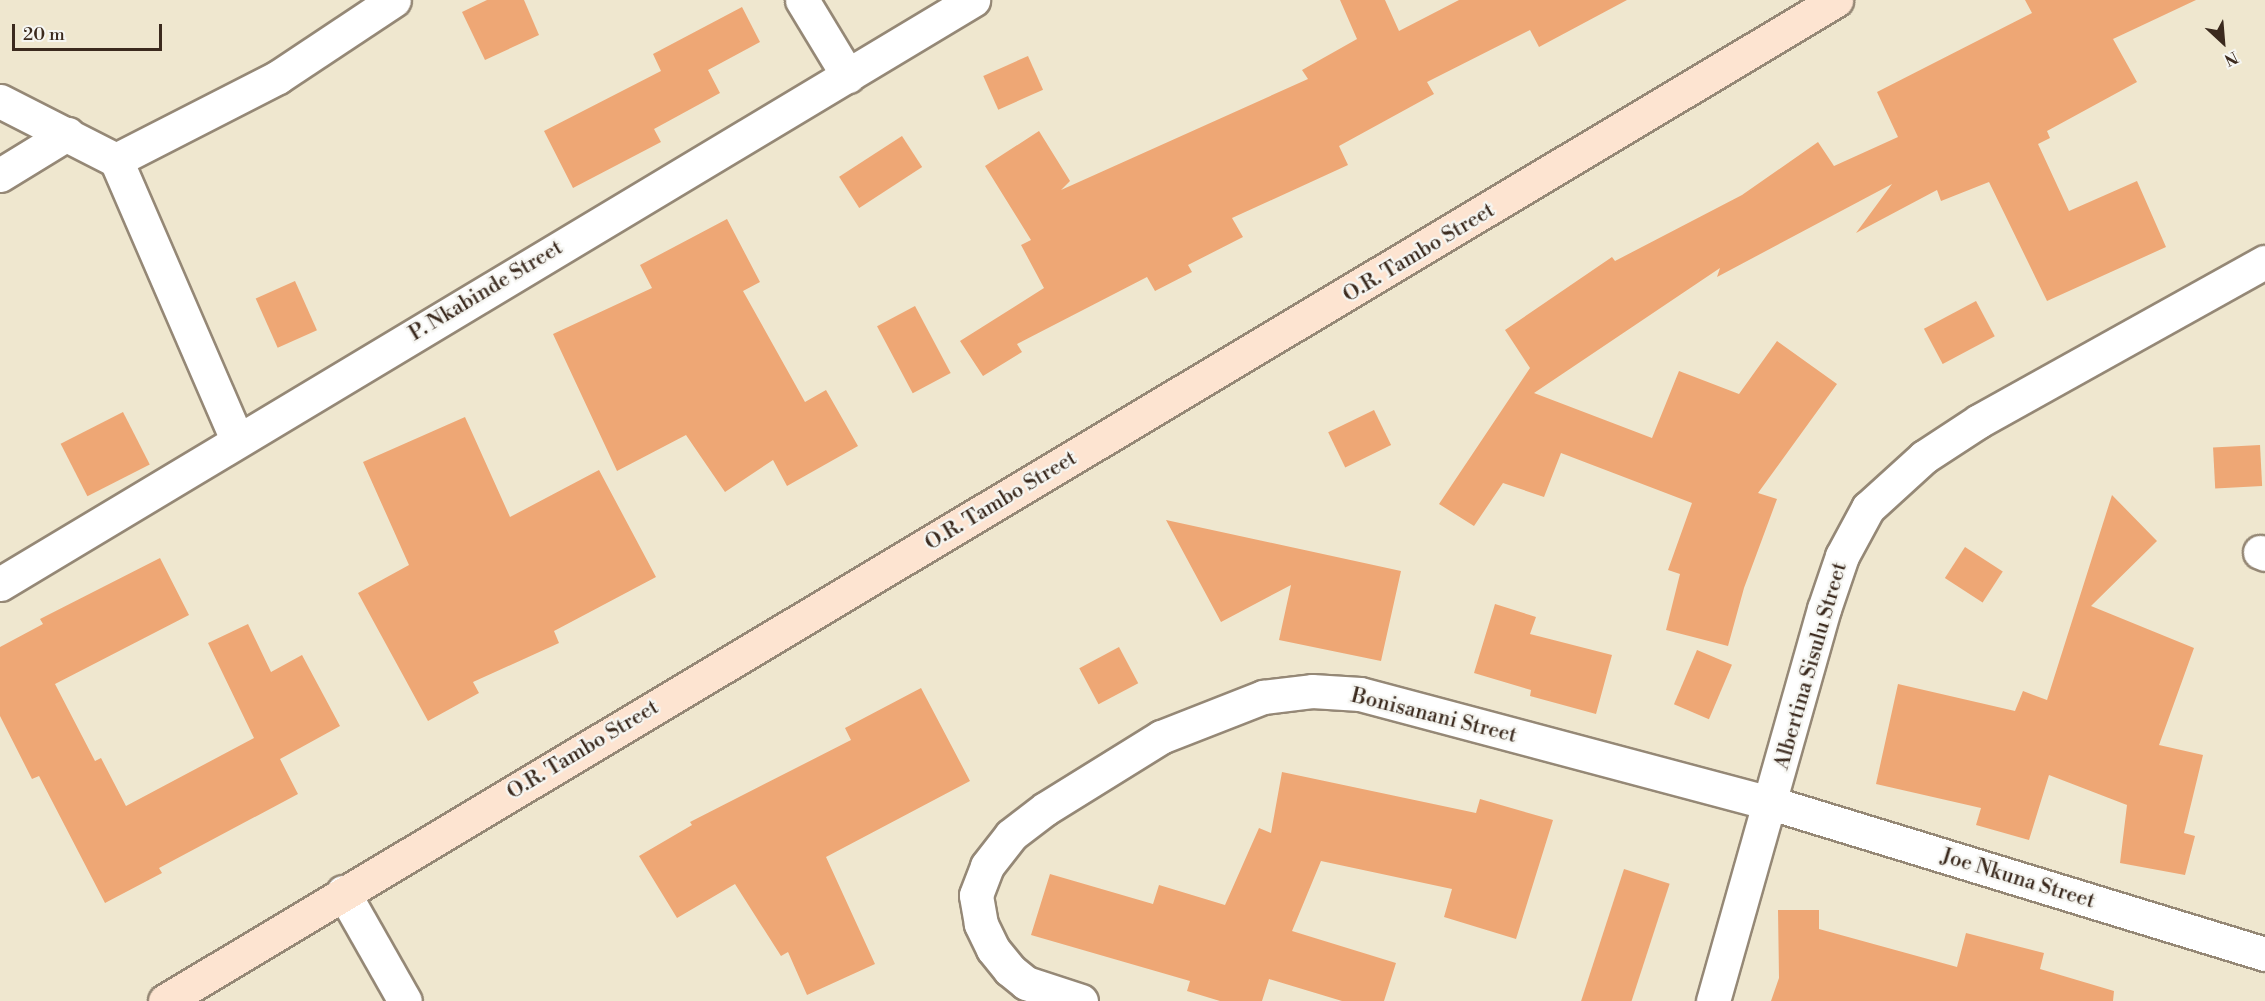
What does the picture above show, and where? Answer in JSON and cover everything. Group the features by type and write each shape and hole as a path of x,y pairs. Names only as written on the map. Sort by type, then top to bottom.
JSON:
{"street":[{"path":"116,160 278,77 394,0"},
{"path":"802,0 848,76"},
{"name":"P. Nkabinde Street","path":"0,584 237,439 972,0"},
{"name":"O.R. Tambo Street","path":"165,1001 344,892 1430,246 1836,0"},
{"path":"0,101 116,160 237,439"},
{"path":"0,175 67,135"},
{"name":"Albertina Sisulu Street","path":"1713,1001 1771,804 1824,609 1842,556 1868,508 1924,457 1979,421 2265,262"},
{"name":"Bonisanani Street","path":"1081,1001 1026,983 993,949 981,924 976,895 987,866 1011,835 1099,774 1161,737 1263,697 1312,691 1360,694 1771,804"},
{"name":"Joe Nkuna Street","path":"1771,804 2265,954"},
{"path":"344,892 405,1001"}],"building":[{"path":"487,0 524,0 539,35 485,60 462,12"},
{"path":"1340,0 1385,0 1399,31 1459,0 1627,0 1539,47 1530,30 1427,82 1434,94 1339,146 1348,165 1232,218 1243,237 1188,265 1192,272 1155,291 1147,277 1017,344 1022,352 983,376 960,341 1044,288 1021,245 1031,240 985,166 1039,131 1070,181 1061,190 1308,79 1302,70 1357,39"},
{"path":"2025,0 2196,0 2113,39 2137,82 2047,131 2050,138 2038,144 2069,211 2137,181 2166,247 2047,301 1989,182 1941,201 1937,190 1856,233 1892,184 1717,277 1720,268 1534,393 1652,438 1679,371 1739,394 1777,341 1837,384 1758,493 1777,499 1744,588 1728,646 1666,630 1680,574 1668,570 1692,503 1561,453 1544,497 1503,483 1474,526 1439,504 1530,368 1505,330 1612,257 1615,261 1742,195 1818,142 1834,166 1898,137 1877,92 2032,13"},
{"path":"742,7 760,42 708,70 720,93 654,129 661,142 573,188 544,131 661,71 653,54"},
{"path":"1028,56 1043,90 998,110 983,76"},
{"path":"902,136 922,167 859,208 839,177"},
{"path":"727,219 760,282 743,291 805,402 826,390 858,446 787,486 773,460 725,492 686,435 617,471 553,334 652,288 640,265"},
{"path":"295,281 317,330 278,348 256,298"},
{"path":"1976,301 1995,336 1943,364 1924,329"},
{"path":"915,306 951,373 913,393 877,326"},
{"path":"1374,410 1391,445 1345,467 1328,432"},
{"path":"123,412 150,465 87,496 61,444"},
{"path":"465,417 510,517 599,470 656,577 554,631 559,643 473,682 479,693 428,721 358,593 409,565 363,462"},
{"path":"2260,445 2262,486 2215,488 2213,447"},
{"path":"2112,495 2157,541 2091,606 2194,648 2159,745 2203,755 2184,833 2195,836 2185,875 2120,863 2127,805 2049,775 2029,840 1976,825 1981,808 1876,784 1898,684 2015,711 2023,691 2047,700"},
{"path":"1166,520 1401,571 1381,661 1279,640 1291,585 1221,622"},
{"path":"1965,547 2003,572 1983,603 1945,578"},
{"path":"160,558 189,615 55,684 95,761 101,758 126,806 254,738 208,643 248,624 271,672 302,655 340,726 280,759 298,794 159,868 162,873 105,903 39,776 32,779 0,716 0,647 43,624 40,619"},
{"path":"1495,604 1536,617 1530,634 1612,655 1596,714 1530,696 1531,690 1474,673"},
{"path":"1119,647 1138,683 1099,704 1079,668"},
{"path":"1697,650 1732,665 1709,719 1674,704"},
{"path":"921,688 970,781 826,857 875,964 807,995 788,952 781,956 735,884 677,918 639,856 692,825 690,822 851,740 845,728"},
{"path":"1282,772 1476,813 1480,799 1553,820 1516,939 1444,917 1452,889 1321,861 1292,931 1396,963 1384,1001 1342,1001 1269,979 1262,1001 1220,1001 1187,991 1190,981 1031,935 1050,874 1153,904 1159,885 1225,905 1259,828 1271,833"},
{"path":"1624,869 1670,884 1632,1001 1581,1001"},
{"path":"1778,910 1819,910 1819,929 1957,967 1966,933 2044,953 2040,969 2114,991 2113,1001 1771,1001 1779,978"}]}
